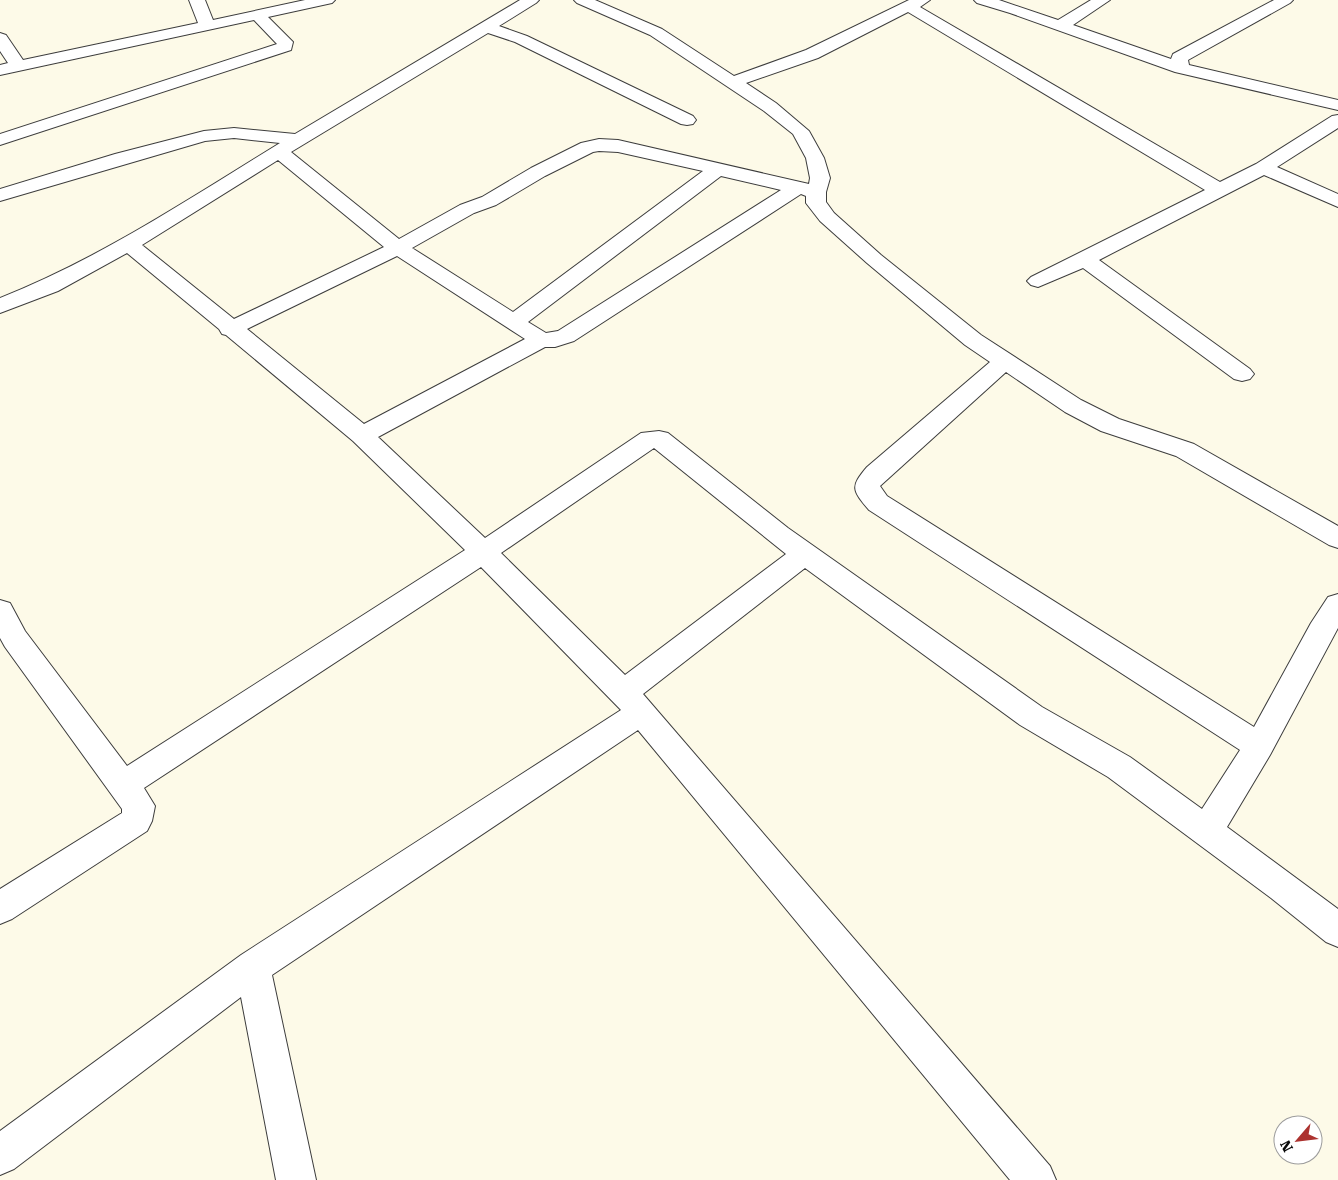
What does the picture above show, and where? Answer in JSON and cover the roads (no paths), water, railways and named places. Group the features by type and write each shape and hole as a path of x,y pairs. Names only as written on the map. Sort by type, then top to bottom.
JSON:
{"street":[{"path":"197,0 206,26"},
{"path":"0,306 50,286 129,244 531,0"},
{"path":"362,435 541,340 555,340 566,336 807,190 820,178 815,158 800,131 770,107 656,32 582,0"},
{"path":"982,0 1016,10 1181,68 1331,104 1333,86"},
{"path":"1059,26 1102,0"},
{"path":"1181,68 1179,58 1285,0"},
{"path":"0,70 318,1"},
{"path":"731,83 812,54 915,3 1219,190"},
{"path":"0,140 285,46 284,42 257,15"},
{"path":"488,27 521,39 687,120"},
{"path":"0,38 18,66"},
{"path":"1038,281 1263,168 1338,120"},
{"path":"0,194 204,136 234,133 298,140"},
{"path":"230,329 398,248 467,209 489,201 538,172 588,147 599,145 618,146 807,190 834,223 874,259 973,340 1004,361 1073,406 1110,425 1185,450 1338,538"},
{"path":"279,152 398,248 541,340"},
{"path":"1263,168 1338,201"},
{"path":"514,322 718,169"},
{"path":"129,244 230,329 362,435 483,552 632,703 1036,1180"},
{"path":"1085,259 1242,374"},
{"path":"1004,361 876,473 867,484 867,490 878,503 1259,746"},
{"path":"123,785 483,552 650,439 659,438 805,554 1031,716 1118,767 1283,887 1338,930"},
{"path":"0,1155 253,966 632,703 805,554"},
{"path":"1206,832 1259,746 1321,631 1338,605"},
{"path":"0,611 15,639 139,806 136,821 0,908"},
{"path":"253,966 296,1180"}]}
